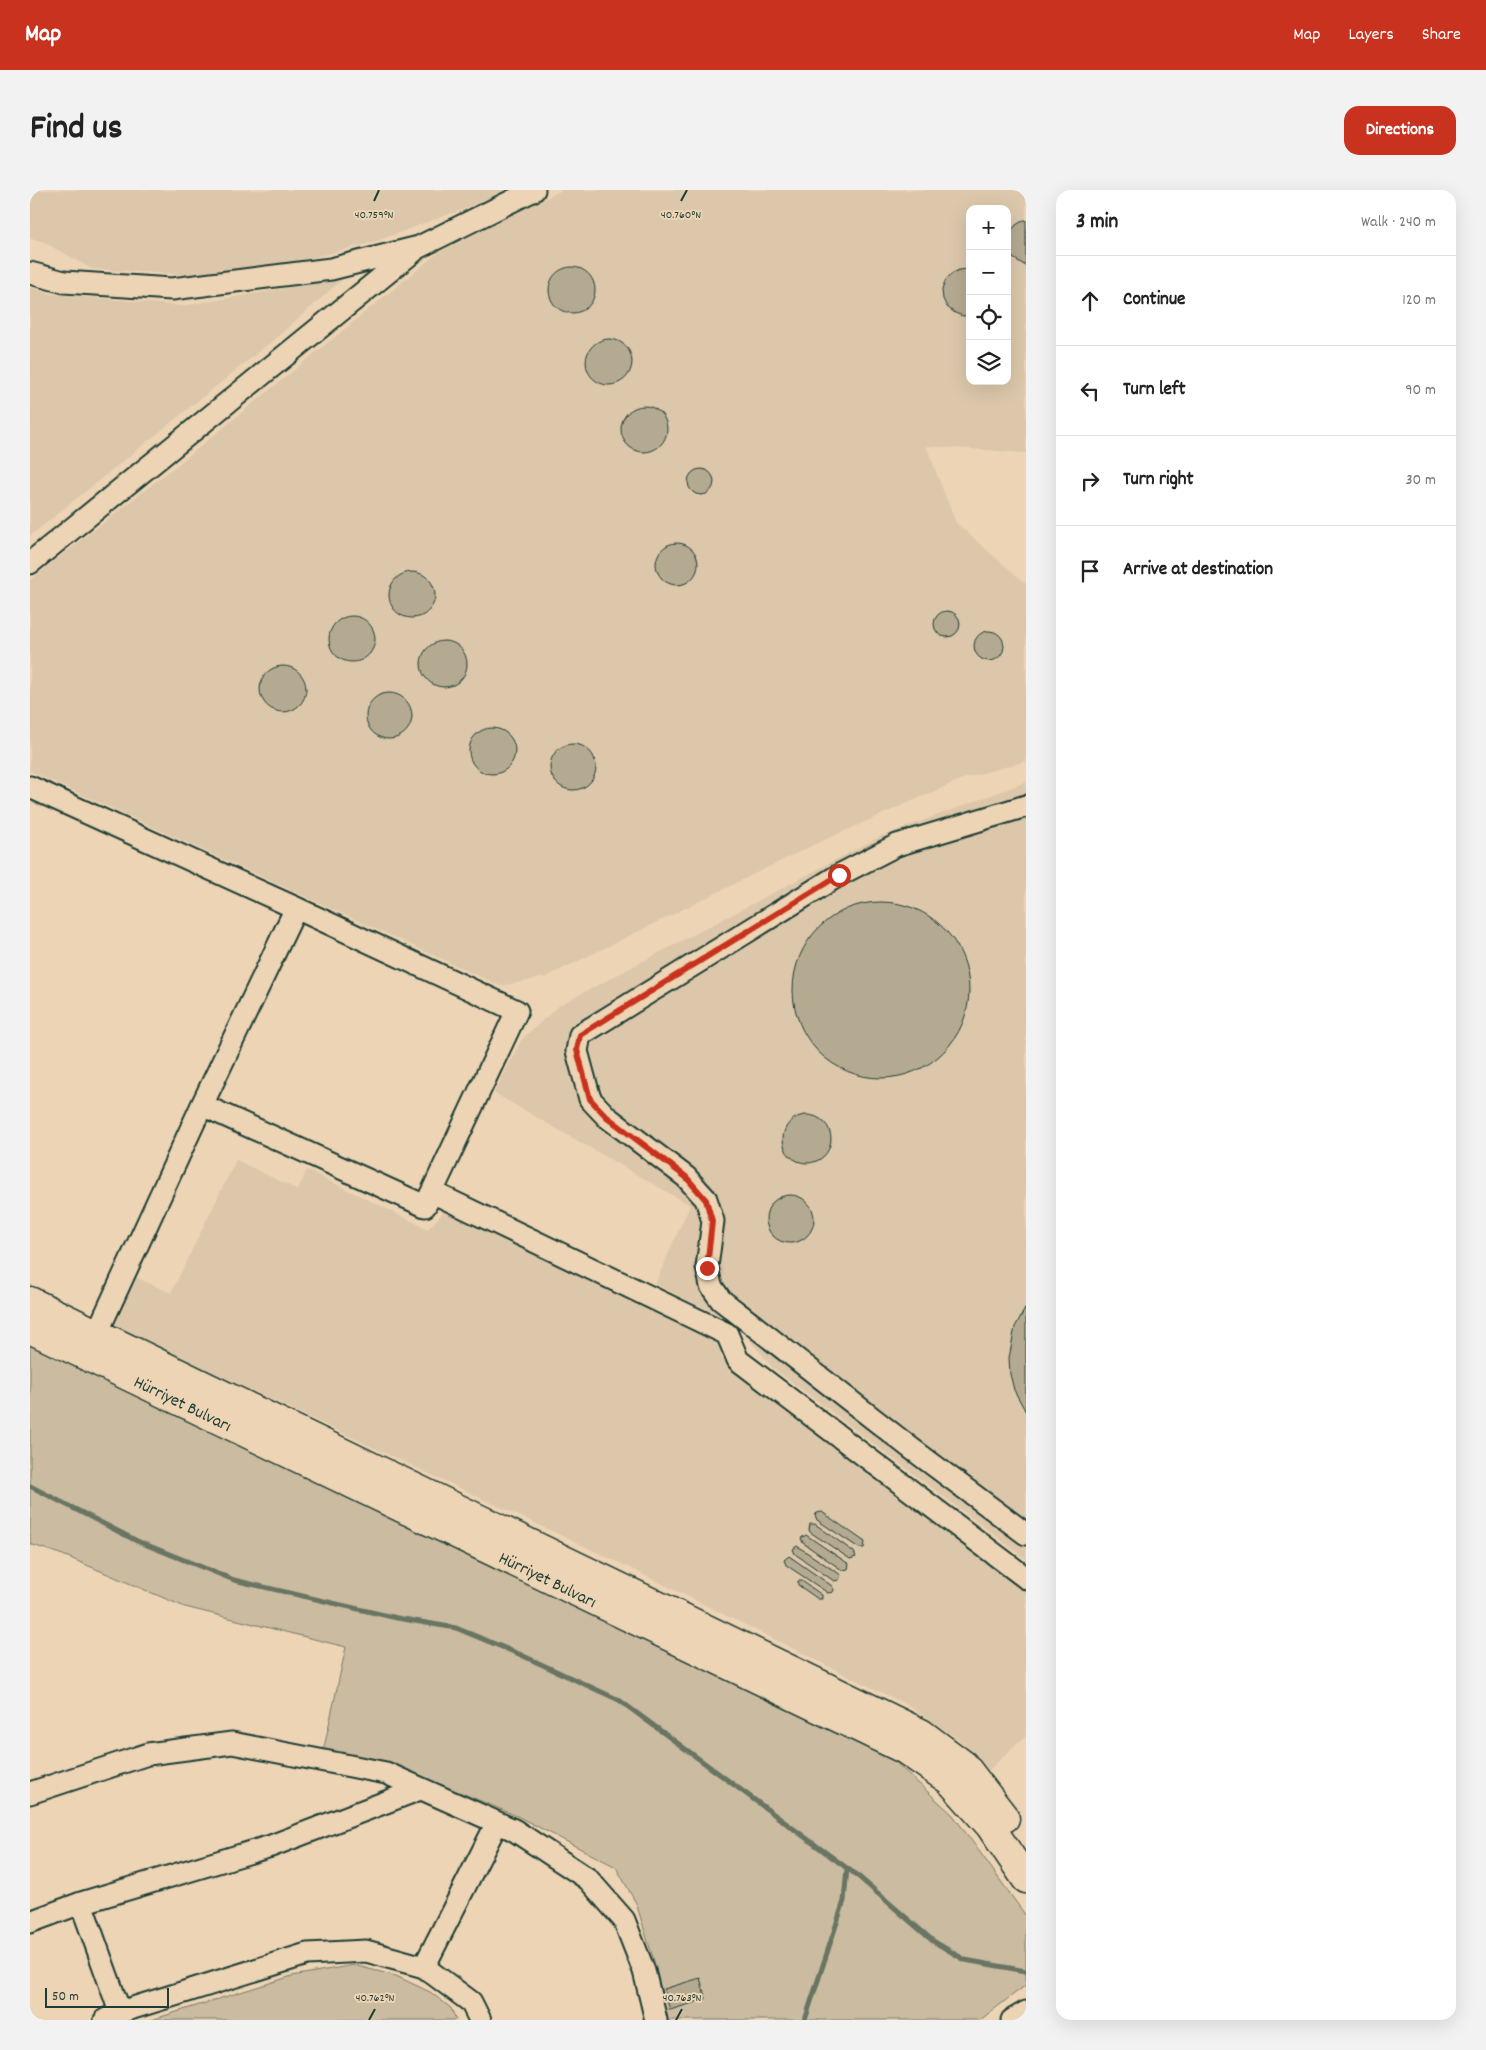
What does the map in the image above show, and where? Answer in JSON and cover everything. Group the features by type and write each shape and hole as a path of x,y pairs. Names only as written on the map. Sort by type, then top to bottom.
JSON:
{"main road":[{"name":"Hürriyet Bulvarı","path":"30,1301 94,1346 905,1750 950,1781 990,1826 1026,1879"},
{"name":"Hürriyet Bulvarı","path":"30,1329 94,1346 921,1733 964,1765 1026,1848"}],"street":[{"path":"30,273 64,282 172,289 331,269 419,247 534,190"},
{"path":"30,563 419,247"},
{"path":"30,787 516,1011 425,1206 202,1105"},
{"path":"1026,806 897,845 839,875 580,1035 577,1050 590,1099 607,1117 686,1177 706,1200 712,1221 707,1268 711,1286 721,1300 912,1449 1026,1534"},
{"path":"94,1346 202,1105 296,908"},
{"path":"432,1192 727,1334 738,1360 1026,1578"},
{"path":"30,1793 148,1754 232,1743 386,1773 514,1830 588,1879 624,1920 644,1971 656,2020"},
{"path":"33,1915 81,1903 271,1846 420,1788"},
{"path":"424,1967 497,1823"},
{"path":"81,1903 112,2016 307,1954 366,1951 424,1967 471,2002 480,2020"}],"shaded area":[{"path":"30,190 505,190 477,204 371,243 272,268 191,275 92,269 42,241 30,239"},
{"path":"562,190 1026,190 1026,453 926,446 956,523 1026,584 1026,761 962,779 813,845 546,977 501,986 30,771 30,580 181,462 439,252"},
{"path":"344,278 276,338 30,536 30,287 52,294 183,306"},
{"path":"1026,782 1026,1559 772,1367 739,1327 655,1284 690,1205 494,1093 522,1039 560,1005 879,837"},
{"path":"236,1160 298,1190 307,1170 428,1229 447,1208 718,1341 722,1358 950,1536 1026,1590 1026,1736 989,1770 957,1738 907,1705 624,1565 112,1325 133,1276 171,1293"},
{"path":"30,1344 892,1759 953,1815 1026,1916 1026,1985 980,2020 668,2020 654,1961 636,1903 616,1867 517,1816 384,1761 323,1752 346,1647 185,1607 63,1555 30,1544"},
{"path":"354,1965 396,1976 430,1992 451,2008 456,2020 151,2020 292,1976"}],"building":[{"path":"1026,220 1026,266 1011,255 1011,231 1016,225"},
{"path":"567,267 577,267 591,277 595,290 591,303 585,309 577,313 567,313 553,303 549,295 549,285 559,271"},
{"path":"966,269 966,316 963,316 947,307 943,299 942,290 945,281 951,274"},
{"path":"604,339 614,339 628,349 632,362 628,375 622,381 614,385 604,385 590,375 586,367 586,357 596,343"},
{"path":"639,406 649,406 663,416 667,429 663,442 657,448 649,452 639,452 625,442 621,434 621,424 631,410"},
{"path":"701,469 710,473 714,482 710,491 701,495 692,491 688,482 692,473"},
{"path":"677,543 692,549 698,564 692,579 677,585 662,579 656,564 662,549"},
{"path":"407,572 417,572 431,582 435,595 431,608 425,614 417,618 407,618 393,608 389,600 389,590 399,576"},
{"path":"947,611 956,615 960,624 956,633 947,637 938,633 934,624 938,615"},
{"path":"347,616 357,616 371,626 375,639 371,652 365,658 357,662 347,662 333,652 329,644 329,634 339,620"},
{"path":"989,631 995,632 1003,640 1003,652 995,660 989,661 983,660 975,652 974,646 975,640 983,632"},
{"path":"439,641 449,641 463,651 467,664 463,677 457,683 449,687 439,687 425,677 421,669 421,659 431,645"},
{"path":"278,666 288,666 302,676 306,689 302,702 296,708 288,712 278,712 264,702 260,694 260,684 270,670"},
{"path":"384,693 394,693 408,703 412,716 408,729 402,735 394,739 384,739 370,729 366,721 366,711 376,697"},
{"path":"487,728 497,728 511,738 515,751 511,764 505,770 497,774 487,774 473,764 469,756 469,746 479,732"},
{"path":"568,744 578,744 592,754 596,767 592,780 586,786 578,790 568,790 554,780 550,772 550,762 560,748"},
{"path":"872,902 890,902 915,908 930,916 944,927 955,941 963,956 968,973 968,1007 963,1024 955,1039 944,1053 930,1064 907,1075 890,1078 872,1078 847,1072 832,1064 818,1053 807,1039 796,1016 793,999 793,981 799,956 807,941 818,927 832,916 855,905"},
{"path":"802,1115 812,1115 824,1122 831,1134 831,1144 824,1156 812,1163 802,1163 794,1159 787,1152 783,1144 783,1134 787,1126 794,1119"},
{"path":"785,1195 795,1195 807,1202 814,1214 814,1224 807,1236 795,1243 785,1243 777,1239 770,1232 766,1224 766,1214 770,1206 777,1199"},
{"path":"1026,1307 1026,1412 1014,1390 1009,1358 1015,1327"},
{"path":"822,1512 865,1542 864,1548 859,1548 817,1520 815,1515"},
{"path":"810,1524 815,1524 854,1552 856,1557 850,1559 810,1532"},
{"path":"806,1535 849,1564 848,1569 842,1570 803,1543 801,1538"},
{"path":"797,1546 841,1575 839,1580 834,1581 795,1554 793,1549"},
{"path":"789,1556 832,1586 833,1592 828,1593 786,1565 784,1560"},
{"path":"798,1581 802,1581 822,1595 822,1599 818,1599 798,1585"},
{"path":"700,1978 706,1999 670,2010 664,1989"}],"waterway":[{"path":"30,1486 137,1541 234,1580 397,1618 456,1628 519,1654 619,1700 859,1877 933,1941 965,1960 1026,1971"},
{"path":"805,2020 844,1901 847,1868"}],"route":[{"path":"707,1268 712,1221 706,1200 686,1177 607,1117 590,1099 577,1050 580,1035 839,875"}]}
